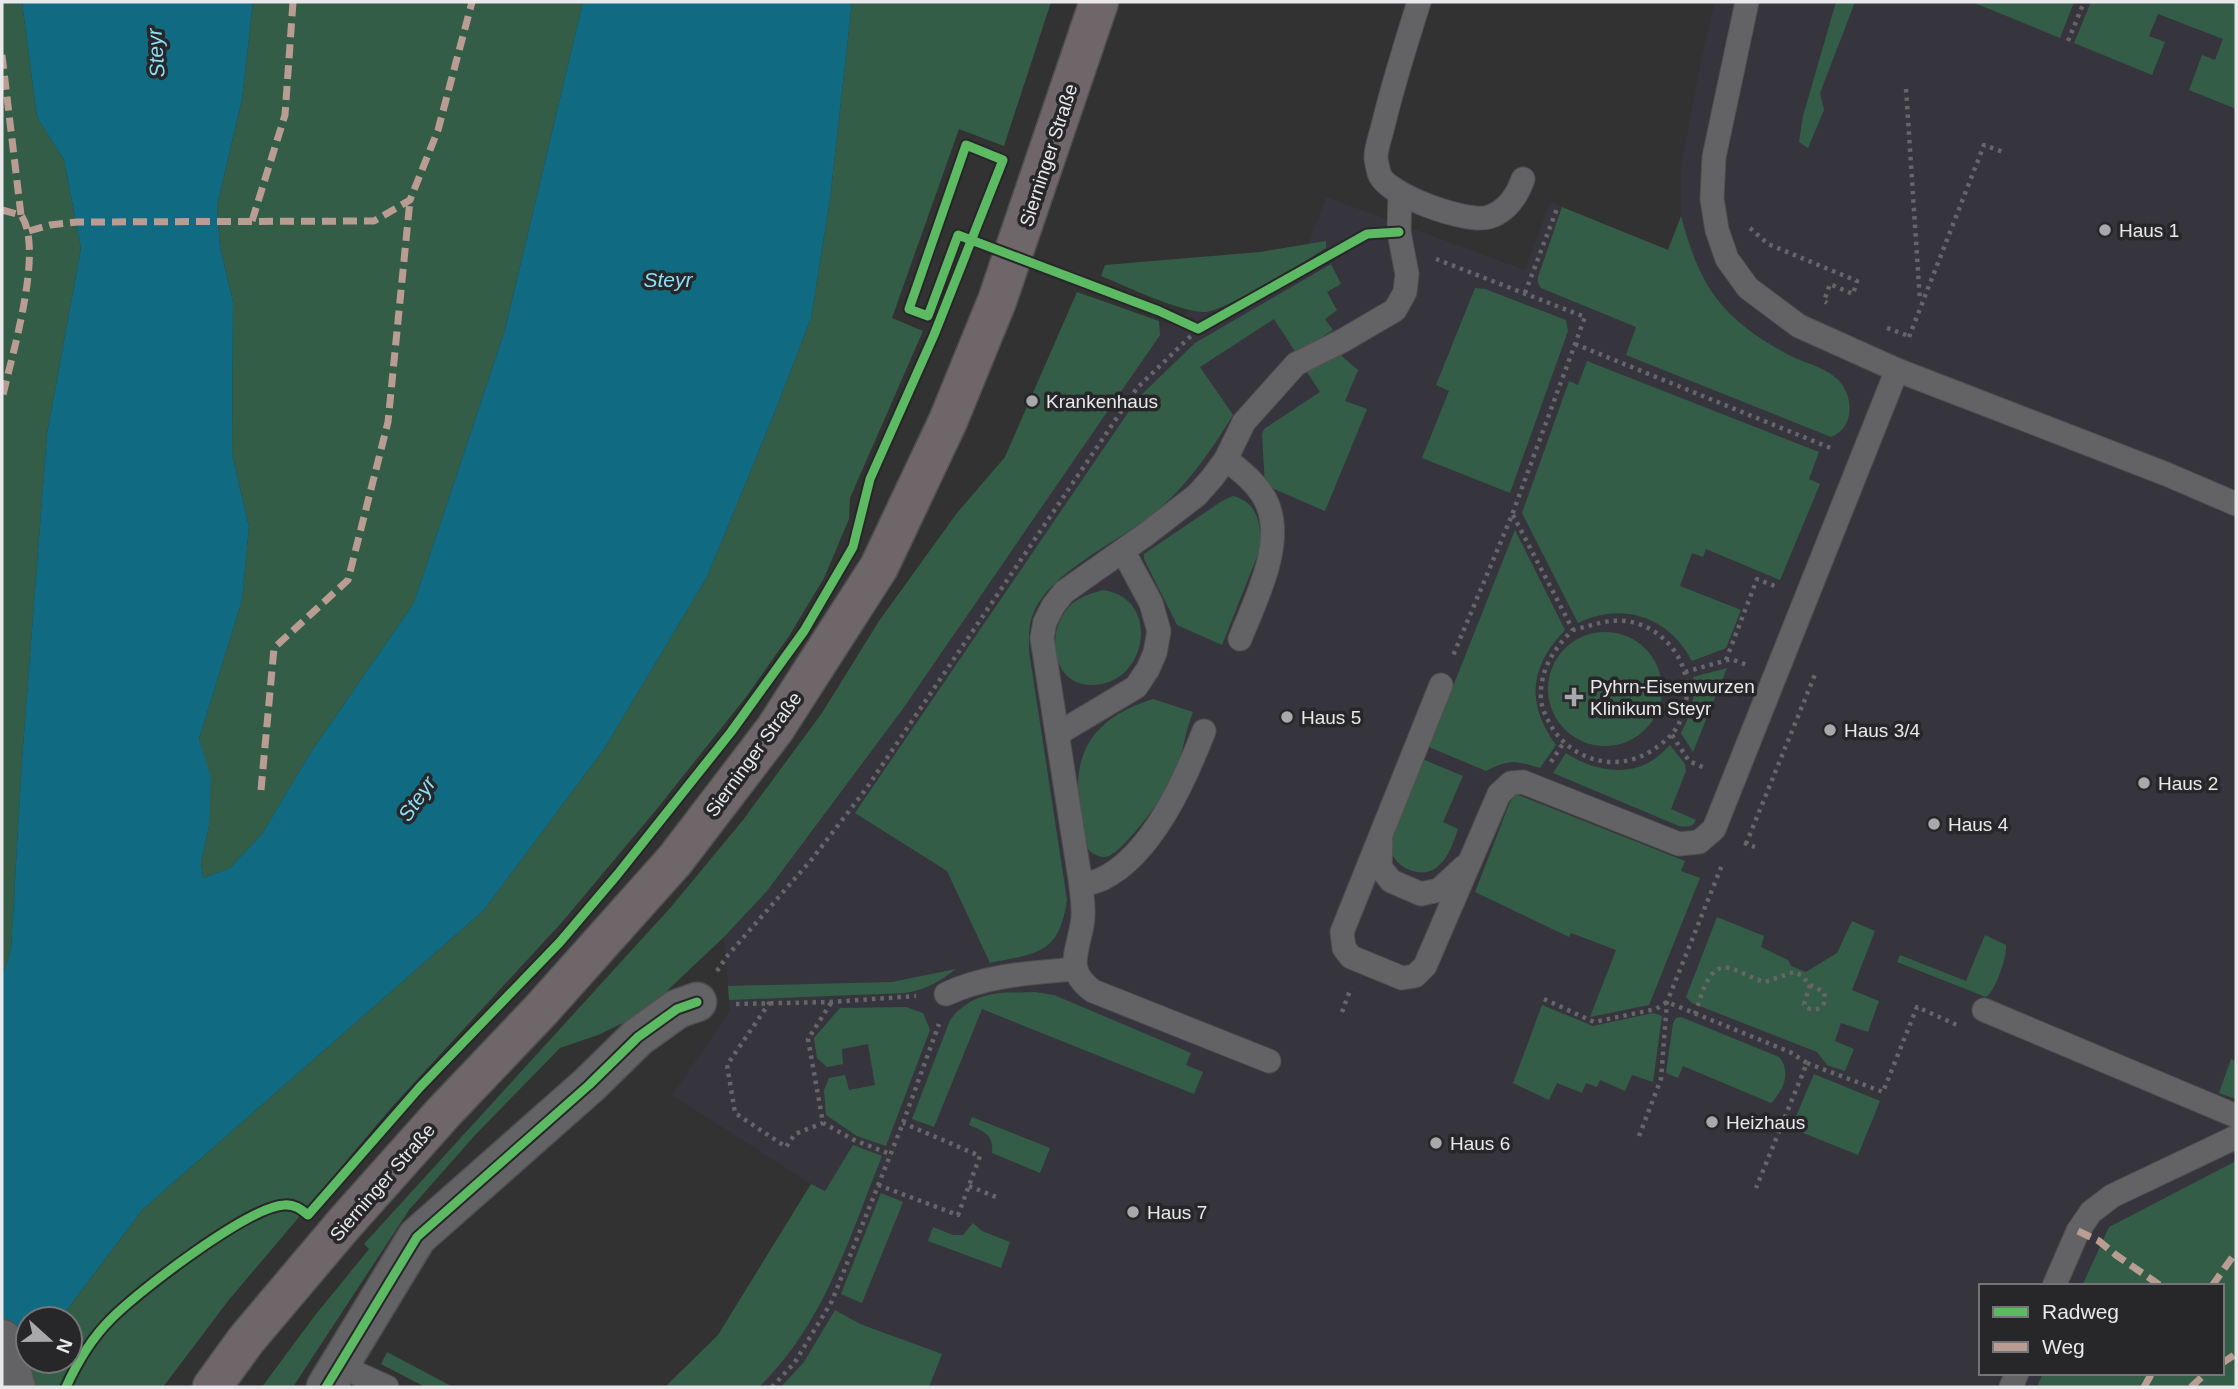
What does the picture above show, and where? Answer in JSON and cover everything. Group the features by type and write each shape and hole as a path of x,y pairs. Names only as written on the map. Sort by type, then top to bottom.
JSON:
{"main road":[{"name":"Sierninger Straße","path":"212,1387 246,1340 344,1224 675,860 775,729 879,567 953,410 997,301 1099,2"}],"street":[{"path":"333,1377 417,1237 589,1085 638,1037 677,1009 697,1002"},
{"path":"2,1339 16,1387"}],"lane":[{"path":"1419,2 1396,75 1376,156 1380,177 1387,186 1400,194 1470,219 1488,218 1504,210 1517,194 1523,179"},
{"path":"1747,2 1714,157 1712,199 1717,230 1727,259 1748,288 1799,326 1897,370 2166,474 2236,504"},
{"path":"1269,1061 1093,991 1082,983 1075,969 1076,948 1083,922 1081,885 1042,638 1045,622 1064,592 1197,495 1226,459 1244,422 1296,364 1395,310 1405,292 1406,274 1399,232 1400,194"},
{"path":"1441,685 1342,932 1344,948 1351,957 1402,978 1415,976 1426,966 1499,794 1511,783 1523,782 1679,844 1699,842 1714,829 1897,370"},
{"path":"1226,459 1256,485 1271,515 1269,560 1260,591 1240,639"},
{"path":"1059,733 1136,687 1155,653 1159,631 1151,603 1123,551"},
{"path":"1081,885 1100,881 1114,873 1158,826 1188,772 1204,731"},
{"path":"1381,833 1380,867 1391,881 1421,894 1439,890 1469,863"},
{"path":"946,994 991,978 1075,969"},
{"path":"1984,1010 2236,1116"},
{"path":"2055,1284 2078,1231 2091,1212 2112,1196 2236,1137"},
{"path":"333,1377 387,1387"}],"path":[{"path":"2068,41 2084,2"},
{"path":"1906,89 1920,306"},
{"path":"1897,370 1984,145 2003,152"},
{"path":"1525,293 1558,206"},
{"path":"1744,219 1768,244 1857,281 1853,294 1830,284 1824,301"},
{"path":"1401,245 1585,317 1512,514 1441,685"},
{"path":"772,1387 795,1362 832,1301 903,1123 937,1030 946,994 831,1002 722,1005 697,1002 728,955 812,859 866,789 1137,388 1198,329"},
{"path":"1575,344 1862,461"},
{"path":"1512,514 1573,630"},
{"path":"1726,660 1757,579"},
{"path":"1611,621 1626,621 1653,632 1676,651 1685,672 1687,696 1679,723 1672,735 1643,756 1619,762 1593,760 1564,743 1547,720 1541,703 1542,681 1548,662 1559,644 1573,630 1611,621"},
{"path":"1685,672 1731,659 1751,667"},
{"path":"1809,670 1823,676"},
{"path":"1746,844 1816,672"},
{"path":"1672,735 1689,761 1709,769"},
{"path":"1545,771 1564,743"},
{"path":"1740,841 1755,847"},
{"path":"1639,1136 1661,1079 1667,1002 1723,863"},
{"path":"1695,1014 1714,970 1722,967 1765,982 1794,972 1801,975 1810,985 1824,992 1826,1000 1818,1010 1807,1008 1804,1004 1810,985"},
{"path":"1544,999 1594,1022 1656,1009 1667,1002"},
{"path":"770,1002 727,1065 735,1113 786,1147 795,1134 823,1123"},
{"path":"823,1123 808,1039 831,1002"},
{"path":"1667,1002 1790,1052 1807,1063 1883,1092 1917,1007 1965,1028"},
{"path":"1756,1188 1807,1063"},
{"path":"823,1123 854,1140 890,1154"},
{"path":"878,1185 958,1215 980,1156 903,1123"},
{"path":"969,1186 996,1197"}],"shaded area":[{"name":"Pyhrn-Eisenwurzen Klinikum Steyr","path":"1715,2 2236,2 2236,1161 2109,1227 2083,1284 1979,1284 1979,1375 2042,1375 2037,1387 665,1387 718,1335 811,1184 672,1095 730,1011 724,937 767,891 1138,341 1207,301 1306,250 1326,197 1525,270 1550,202 1668,250 1681,216 1681,167"}],"green space":[{"path":"2,2 22,2 37,117 64,160 81,248 47,434 22,760 11,950 2,977"},
{"path":"253,2 583,2 505,330 414,603 311,752 262,834 230,868 203,878 201,863 209,826 199,739 242,600 249,527 232,454 233,302 220,247 217,206 242,99"},
{"path":"852,2 1051,2 1004,146 959,129 892,318 923,331 850,498 849,519 824,578 789,636 746,697 563,921 391,1108 228,1301 163,1387 34,1387 30,1375 84,1375 84,1305 71,1305 142,1210 484,910 604,749 707,577 774,414 811,318 830,199"},
{"path":"1836,2 1855,2 1820,93 1824,110 1808,148 1799,142 1803,116"},
{"path":"1972,2 2074,2 2060,38"},
{"path":"2091,2 2236,2 2236,109 2189,90 2202,55 2215,60 2223,39 2158,14 2149,36 2165,42 2152,75 2074,43"},
{"path":"1562,207 1668,250 1681,216 1696,263 1717,299 1730,314 1766,342 1823,369 1840,382 1848,396 1849,405 1848,420 1844,427 1831,437 1626,355 1636,327 1541,288 1538,283"},
{"path":"1326,241 1326,248 1264,286 1227,305 1203,312 1166,303 1101,276 1105,265 1260,252"},
{"path":"1331,264 1341,284 1327,292 1337,310 1325,319 1333,330 1296,353 1274,319 1200,367 1233,415 1217,440 1171,498 1145,520 1089,556 1055,583 1033,614 1029,651 1067,900 1058,932 1052,941 1033,953 990,963 947,871 855,813 1138,398 1195,343"},
{"path":"1475,288 1485,289 1566,320 1568,331 1510,493 1422,458 1449,391 1436,385"},
{"path":"1077,292 1159,321 1160,335 902,710 767,891 724,937 650,1010 598,1035 560,1048 476,1134 409,1210 293,1387 262,1387 369,1249 364,1244 671,907 743,820 822,713 879,621 957,513 1005,457"},
{"path":"1337,352 1358,370 1345,401 1367,409 1325,511 1265,485 1262,434 1264,429 1320,392 1307,372"},
{"path":"1587,361 1819,452 1809,479 1820,484 1780,580 1706,549 1703,557 1692,553 1680,586 1741,610 1726,648 1692,661 1671,633 1643,617 1612,613 1578,623 1522,513 1569,381 1578,385"},
{"path":"1233,496 1248,504 1257,516 1260,549 1222,645 1177,625 1144,559 1144,554"},
{"path":"1515,530 1565,630 1544,658 1536,686 1540,715 1556,745 1540,768 1513,762 1486,771 1429,747"},
{"path":"1103,590 1122,596 1134,608 1140,624 1140,641 1135,657 1125,672 1110,682 1083,684 1063,671 1056,654 1056,635 1061,617 1073,603"},
{"path":"1605,632 1627,636 1646,648 1658,667 1662,689 1658,711 1646,730 1627,742 1605,746 1583,742 1564,730 1552,711 1548,689 1552,667 1564,648 1583,636"},
{"path":"1727,668 1693,752 1681,733 1692,706 1693,677"},
{"path":"1153,699 1193,712 1176,772 1168,788 1134,834 1116,852 1106,857 1099,856 1086,846 1079,809 1079,769 1084,754 1090,741 1110,720"},
{"path":"1670,745 1685,764 1686,771 1671,809 1696,820 1689,826 1679,826 1553,773 1566,753 1584,763 1616,770 1638,767 1651,761"},
{"path":"1422,759 1463,776 1443,822 1458,829 1452,845 1436,868 1416,872 1403,867 1393,856 1390,838"},
{"path":"1516,794 1685,861 1681,871 1700,878 1649,1005 1590,1017 1616,950 1571,933 1569,937 1475,892 1510,802"},
{"path":"1717,917 1764,936 1761,947 1806,972 1837,953 1852,921 1875,931 1852,990 1879,1001 1868,1032 1841,1023 1835,1041 1854,1049 1845,1071 1827,1065 1817,1052 1692,1003 1686,997"},
{"path":"1985,935 2006,945 2000,973 1986,997 1897,962 1900,955 1966,981"},
{"path":"956,969 920,990 905,993 729,1000 728,986 892,982"},
{"path":"1035,992 1054,995 1191,1053 1186,1065 1203,1072 1194,1094 982,1009 934,1127 912,1119 950,1020 959,1010 988,995"},
{"path":"1542,1005 1593,1026 1653,1013 1662,1016 1653,1082 1632,1075 1625,1091 1600,1080 1597,1087 1586,1083 1582,1093 1557,1083 1549,1100 1513,1083"},
{"path":"906,1007 923,1013 930,1030 886,1146 857,1136 826,1115 824,1090 829,1078 845,1075 849,1090 875,1085 868,1044 842,1049 843,1064 827,1067 817,1058 814,1038 840,1008"},
{"path":"1681,1017 1779,1057 1785,1069 1784,1081 1771,1103 1683,1066 1678,1078 1666,1073 1673,1023 1676,1018"},
{"path":"2231,1059 2236,1061 2236,1099 2219,1093"},
{"path":"1814,1074 1880,1101 1858,1155 1791,1128"},
{"path":"972,1117 1050,1148 1040,1173 992,1153 987,1134 969,1125"},
{"path":"853,1145 882,1156 846,1249 818,1308 782,1362 759,1387 665,1387 718,1335 811,1184 825,1191"},
{"path":"2236,1161 2236,1387 2037,1387 2042,1375 2224,1375 2224,1284 2083,1284 2109,1227"},
{"path":"881,1193 903,1202 862,1303 841,1294"},
{"path":"973,1223 982,1231 1010,1242 1001,1268 928,1241 933,1227 953,1235 963,1235"},
{"path":"835,1310 860,1324 942,1354 929,1387 781,1387 804,1362"},
{"path":"387,1352 453,1387 425,1387 381,1364"}],"water":[{"name":"Steyr","path":"22,2 253,2 242,99 217,206 220,247 233,302 232,454 249,527 242,600 199,739 211,778 209,826 201,863 203,878 230,868 262,834 311,752 414,603 505,330 583,2 852,2 830,199 811,318 707,577 604,749 484,910 142,1210 71,1305 14,1305 16,1375 2,1387 2,977 11,950 22,760 47,434 81,248 64,160 37,117"}],"marked path":[{"path":"252,221 285,115 293,2"},
{"path":"29,231 77,222 374,221 410,200 438,130 472,2"},
{"path":"2,55 21,215"},
{"path":"261,790 274,648 348,580 388,422 410,200"},
{"path":"2,210 21,215 27,231 29,252 24,304 2,399"},
{"path":"2078,1231 2099,1241 2158,1284"},
{"path":"2213,1284 2236,1252"},
{"path":"2224,1362 2236,1354"},
{"path":"2144,1387 2151,1375"},
{"path":"2191,1387 2204,1375"}],"cycle path":[{"path":"66,1387 85,1352 110,1320 144,1290 194,1253 267,1209 291,1205 308,1215 420,1087 560,942 731,732 804,631 853,547 870,479 934,335 1003,160 966,145 909,309 928,316 958,235 1159,311 1198,329 1367,234 1399,232"},
{"path":"326,1387 417,1237 589,1085 638,1037 677,1009 697,1002"}],"place":[{"name":"Haus 1","path":"2105,230"},
{"name":"Krankenhaus","path":"1032,401"},
{"name":"Pyhrn-Eisenwurzen Klinikum Steyr","path":"1574,697"},
{"name":"Haus 5","path":"1287,717"},
{"name":"Haus 3/4","path":"1830,730"},
{"name":"Haus 2","path":"2144,783"},
{"name":"Haus 4","path":"1934,824"},
{"name":"Heizhaus","path":"1712,1122"},
{"name":"Haus 6","path":"1436,1143"},
{"name":"Haus 7","path":"1133,1212"}]}
